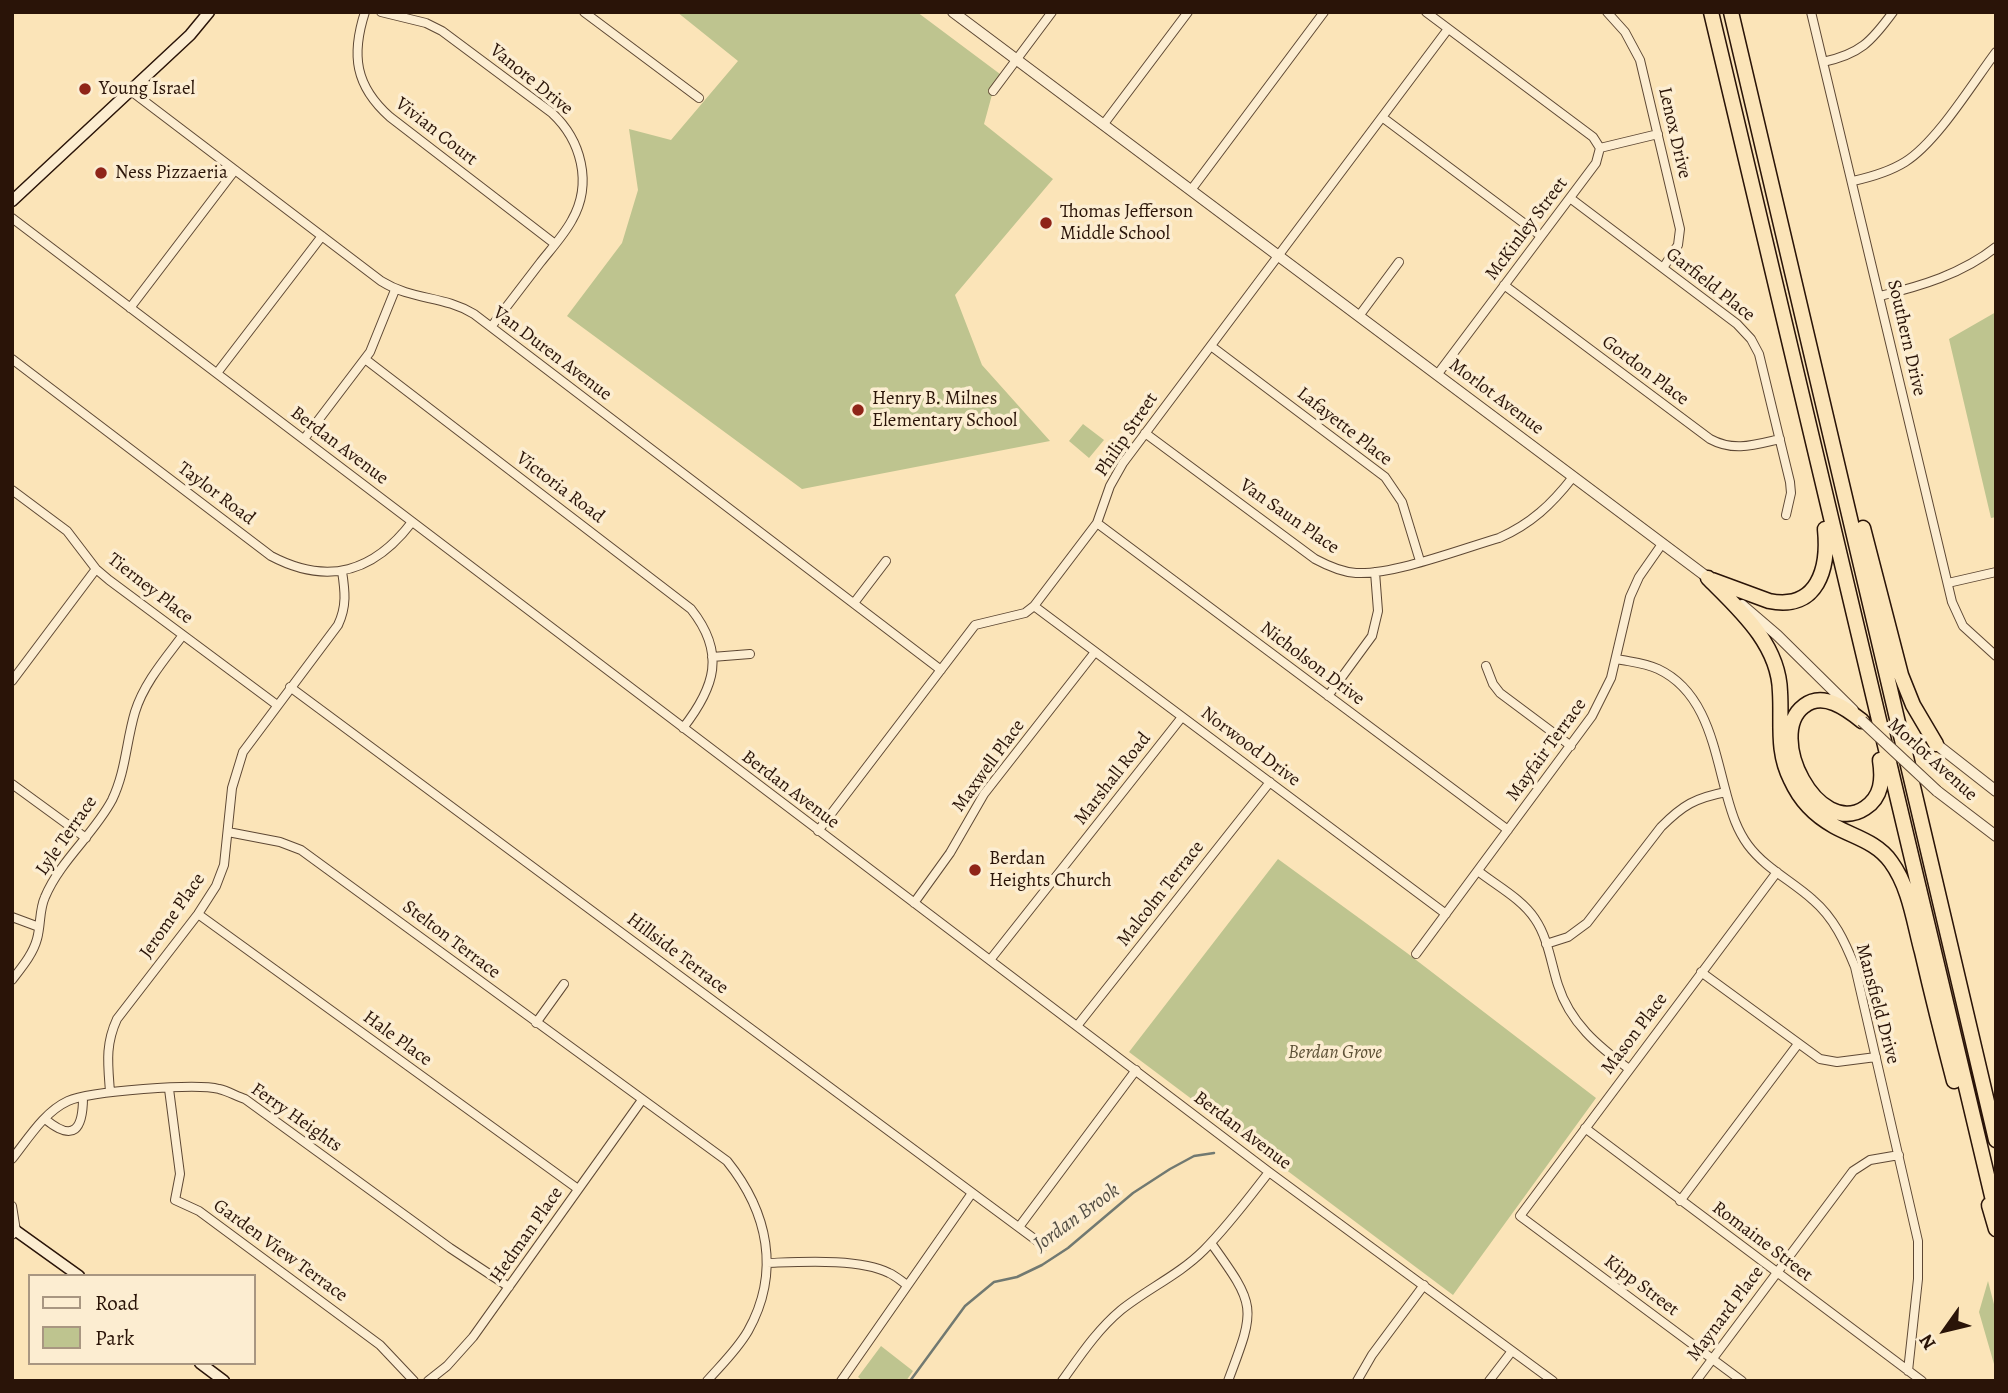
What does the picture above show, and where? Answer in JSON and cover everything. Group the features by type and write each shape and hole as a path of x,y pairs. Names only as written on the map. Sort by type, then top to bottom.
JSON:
{"highway":[{"path":"1711,12 1996,1213"},
{"path":"1731,12 1996,1140"},
{"path":"1816,370 1847,468 1901,675 1913,705 1937,744"},
{"path":"1708,578 1778,603 1796,601 1811,591 1822,576 1827,556 1817,461"},
{"path":"1708,578 1753,627 1773,660 1780,681 1782,754 1785,767 1798,793 1825,821 1862,838 1882,852 1891,862 1903,885 1959,1101 1996,1229"},
{"path":"1862,720 1845,707 1817,701 1802,707 1792,722 1792,752 1800,775 1822,804 1838,813 1861,811 1873,802 1880,787 1881,769 1867,672"}],"main road":[{"path":"12,201 190,36 209,12"},
{"path":"14,1231 76,1274"},
{"path":"203,1365 224,1381"}],"street":[{"name":"Vivian Court","path":"365,12 356,51 361,75 372,99 390,117 555,244"},
{"name":"Vanore Drive","path":"381,12 426,23 442,31 563,123 577,147 583,177 582,192 573,218 491,327"},
{"path":"584,12 699,98"},
{"name":"Morlot Avenue","path":"953,12 1708,578 1769,628 1937,791 1996,836"},
{"path":"993,91 1052,12"},
{"path":"1103,125 1188,12"},
{"path":"1191,190 1324,12"},
{"path":"1426,12 1593,137 1600,148 1658,134"},
{"name":"Lenox Drive","path":"1607,12 1625,32 1640,60 1680,229 1678,245 1663,268"},
{"name":"Southern Drive","path":"1811,12 1952,602 1963,626 1996,656"},
{"path":"1823,62 1840,59 1860,50 1877,34 1893,12"},
{"name":"Philip Street","path":"1034,606 1097,523 1116,474 1145,433 1448,29"},
{"path":"1853,181 1894,169 1926,145 1996,52"},
{"name":"Van Duren Avenue","path":"131,92 395,290 463,307 941,670"},
{"path":"1382,117 1541,236"},
{"name":"McKinley Street","path":"1437,375 1596,163 1600,148"},
{"path":"131,307 235,170"},
{"name":"Garfield Place","path":"1570,198 1737,324 1751,339 1759,354 1791,493 1786,514"},
{"name":"Berdan Avenue","path":"12,218 1269,1172 1553,1381"},
{"path":"217,373 322,236"},
{"path":"1880,296 1942,278 1976,261 1996,247"},
{"path":"1359,316 1399,262"},
{"name":"Gordon Place","path":"1504,285 1710,439 1729,447 1740,448 1780,439"},
{"path":"304,439 365,359 395,290"},
{"name":"Lafayette Place","path":"1211,346 1385,477 1402,502 1420,561"},
{"name":"Taylor Road","path":"12,359 271,556 306,571 342,571 370,560 396,542 412,522"},
{"name":"Victoria Road","path":"365,359 681,599 700,620 709,643 712,671 705,696 683,728"},
{"name":"Van Saun Place","path":"1145,433 1315,559 1343,571 1375,572 1499,538 1540,514 1573,477"},
{"name":"Tierney Place","path":"12,491 67,531 96,569 277,705"},
{"name":"Nicholson Drive","path":"1097,523 1508,830"},
{"name":"Mayfair Terrace","path":"1416,954 1571,746 1603,697 1617,659 1630,597 1639,577 1662,544"},
{"path":"854,603 886,561"},
{"path":"12,681 96,569"},
{"name":"Jerome Place","path":"110,1092 109,1037 117,1019 198,914 216,886 224,865 232,788 243,752 343,616 346,597 342,571"},
{"path":"1328,695 1371,636 1378,611 1375,572"},
{"path":"1948,583 1996,572"},
{"path":"818,831 975,625 1025,613 1034,606"},
{"name":"Norwood Drive","path":"1034,606 1446,914"},
{"name":"Lyle Terrace","path":"12,980 33,949 42,906 49,888 106,809 120,780 140,699 183,635"},
{"name":"Maxwell Place","path":"914,903 950,853 977,803 1095,652"},
{"path":"712,657 750,654"},
{"name":"Mansfield Drive","path":"1617,659 1659,670 1690,695 1706,723 1734,820 1746,843 1762,860 1824,911 1844,940 1855,967 1918,1241 1918,1279 1908,1371"},
{"path":"1486,666 1493,684 1500,692 1571,746"},
{"name":"Hillside Terrace","path":"290,687 1044,1246"},
{"name":"Marshall Road","path":"990,960 1182,717"},
{"name":"Morlot Avenue","path":"1937,744 1996,791"},
{"name":"Malcolm Terrace","path":"1077,1026 1270,782"},
{"path":"12,784 86,838"},
{"path":"1546,944 1568,937 1587,923 1673,815 1702,796 1726,792"},
{"name":"Stelton Terrace","path":"228,832 280,842 301,850 727,1161 741,1178 758,1211 765,1237 767,1263 761,1301 747,1332 707,1381"},
{"path":"1478,871 1527,909 1542,931 1559,987 1573,1017 1591,1040 1629,1069"},
{"name":"Mason Place","path":"1520,1216 1777,872"},
{"name":"Hale Place","path":"198,914 578,1189"},
{"path":"12,917 39,927"},
{"path":"1701,972 1812,1055 1828,1062 1876,1057"},
{"path":"536,1023 564,984"},
{"path":"1680,1201 1798,1044"},
{"path":"1019,1227 1136,1070"},
{"name":"Ferry Heights","path":"12,1159 45,1119 68,1101 110,1092 188,1087 218,1088 244,1099 450,1248 509,1287"},
{"name":"Garden View Terrace","path":"169,1089 180,1174 175,1200 199,1211 380,1345 414,1381"},
{"path":"45,1119 58,1130 66,1132 75,1128 81,1124 83,1097"},
{"name":"Hedman Place","path":"434,1379 473,1337 642,1100"},
{"name":"Romaine Street","path":"1585,1128 1922,1381"},
{"name":"Maynard Place","path":"1696,1381 1853,1171 1870,1160 1899,1155"},
{"path":"1062,1381 1106,1323 1188,1264 1234,1219 1269,1172"},
{"path":"841,1381 972,1193"},
{"path":"12,1206 14,1231"},
{"name":"Kipp Street","path":"1520,1216 1742,1381"},
{"path":"1211,1242 1241,1284 1248,1307 1247,1332 1228,1381"},
{"path":"767,1263 815,1261 869,1267 892,1274 907,1285"},
{"path":"1357,1381 1372,1355 1424,1285"},
{"path":"1489,1381 1512,1351"}],"green space":[{"path":"677,12 917,12 1004,77 993,91 984,124 1053,179 955,295 982,365 1050,441 802,489 567,316 622,243 638,190 629,129 671,140 738,61"},
{"path":"1996,312 1996,517 1991,518 1949,339"},
{"path":"1083,424 1104,440 1089,458 1069,441"},
{"name":"Berdan Grove","path":"1278,859 1407,953 1596,1098 1453,1295 1129,1052"},
{"path":"1988,1281 1996,1312 1996,1371 1979,1312"},
{"path":"881,1346 913,1371 906,1381 863,1381 858,1377"}],"waterway":[{"name":"Jordan Brook","path":"910,1381 965,1306 994,1282 1017,1277 1042,1265 1068,1248 1133,1193 1194,1156 1214,1153"}],"place":[{"name":"Young Israel","path":"85,89"},
{"name":"Ness Pizzaeria","path":"101,173"},
{"name":"Thomas Jefferson Middle School","path":"1046,223"},
{"name":"Henry B. Milnes Elementary School","path":"858,410"},
{"name":"Berdan Heights Church","path":"975,870"}]}
